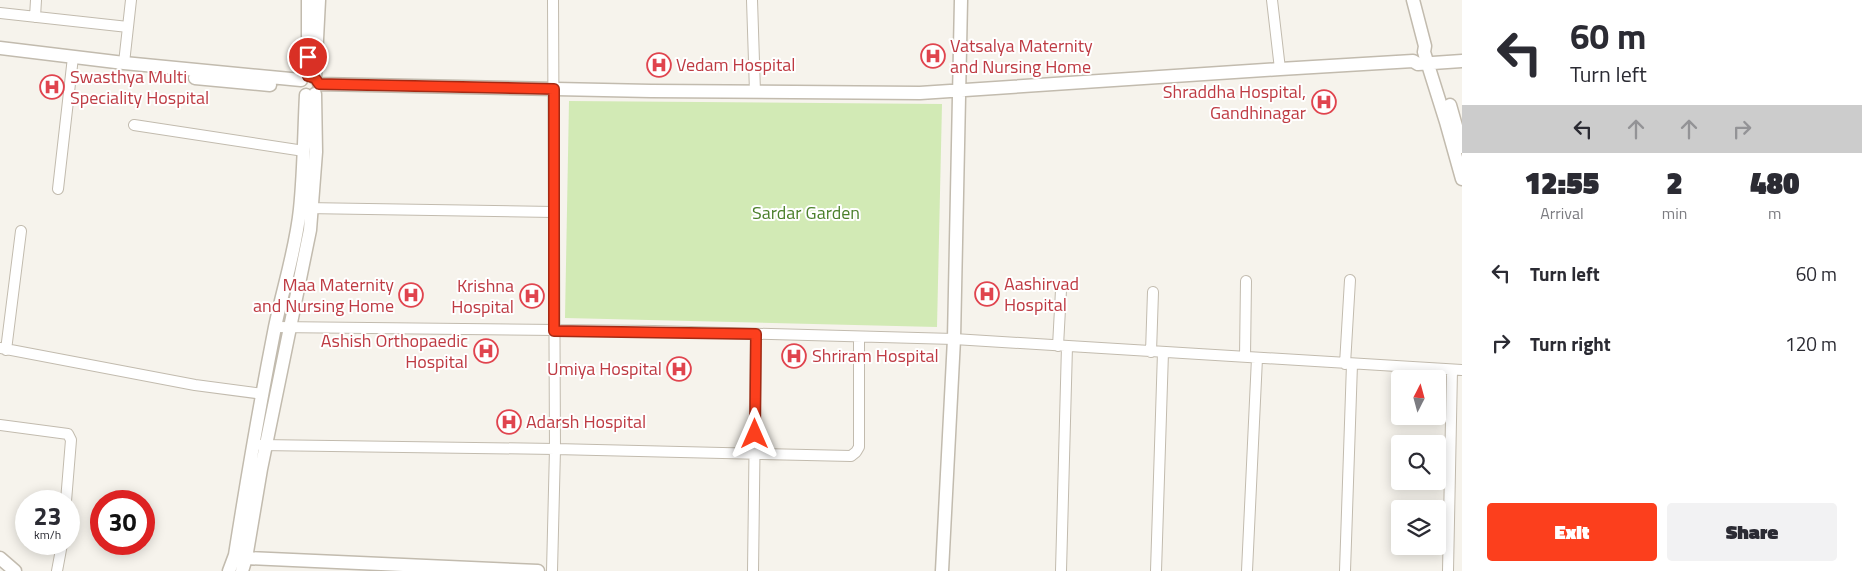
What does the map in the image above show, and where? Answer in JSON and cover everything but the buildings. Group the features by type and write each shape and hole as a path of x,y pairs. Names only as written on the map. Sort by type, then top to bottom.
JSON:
{"street":[{"path":"35,17 36,0"},
{"path":"124,63 131,0"},
{"path":"242,571 240,556 252,444 275,327 298,228 306,208 316,152 309,85 308,0"},
{"path":"229,571 240,556 266,446 310,230 306,208 304,151 309,85 319,0"},
{"path":"552,571 555,448 553,0"},
{"path":"752,0 755,92"},
{"path":"942,571 954,339 960,91 960,0"},
{"path":"1272,0 1280,69"},
{"path":"1413,0 1430,56 1462,179"},
{"path":"0,13 128,27"},
{"path":"0,48 240,83 920,93 1280,69 1413,62 1418,64 1430,56 1462,52"},
{"path":"0,55 124,63 309,85"},
{"path":"1430,56 1462,61"},
{"path":"1430,56 1455,119 1462,147"},
{"path":"58,189 73,60"},
{"path":"134,126 304,151"},
{"path":"306,208 554,212"},
{"path":"21,231 3,349 195,385 263,394"},
{"path":"1345,571 1350,280"},
{"path":"1245,357 1246,281"},
{"path":"1061,290 1063,346 1061,571"},
{"path":"1152,352 1153,292"},
{"path":"275,327 756,334 954,339 1457,370 1448,571"},
{"path":"754,571 756,334"},
{"path":"252,444 266,446 555,448 851,456 859,447 859,337"},
{"path":"1156,571 1163,352"},
{"path":"1247,571 1256,358"},
{"path":"0,425 70,435 67,490"},
{"path":"56,571 60,555"},
{"path":"240,556 538,571"},
{"path":"0,558 15,571"}],"green space":[{"name":"Sardar Garden","path":"569,101 942,104 937,327 565,318"}],"place":[{"name":"Vatsalya Maternity and Nursing Home","path":"933,56"},
{"name":"Vedam Hospital","path":"659,65"},
{"name":"Swasthya Multi Speciality Hospital","path":"52,87"},
{"name":"Shraddha Hospital, Gandhinagar","path":"1324,102"},
{"name":"Aashirvad Hospital","path":"987,294"},
{"name":"Maa Maternity and Nursing Home","path":"411,295"},
{"name":"Krishna Hospital","path":"532,296"},
{"name":"Ashish Orthopaedic Hospital","path":"486,351"},
{"name":"Shriram Hospital","path":"794,356"},
{"name":"Umiya Hospital","path":"679,369"},
{"name":"Adarsh Hospital","path":"509,422"}],"route":[{"path":"308,57 308,76 315,78 319,84 554,89 554,331 756,334 755,434"}]}
